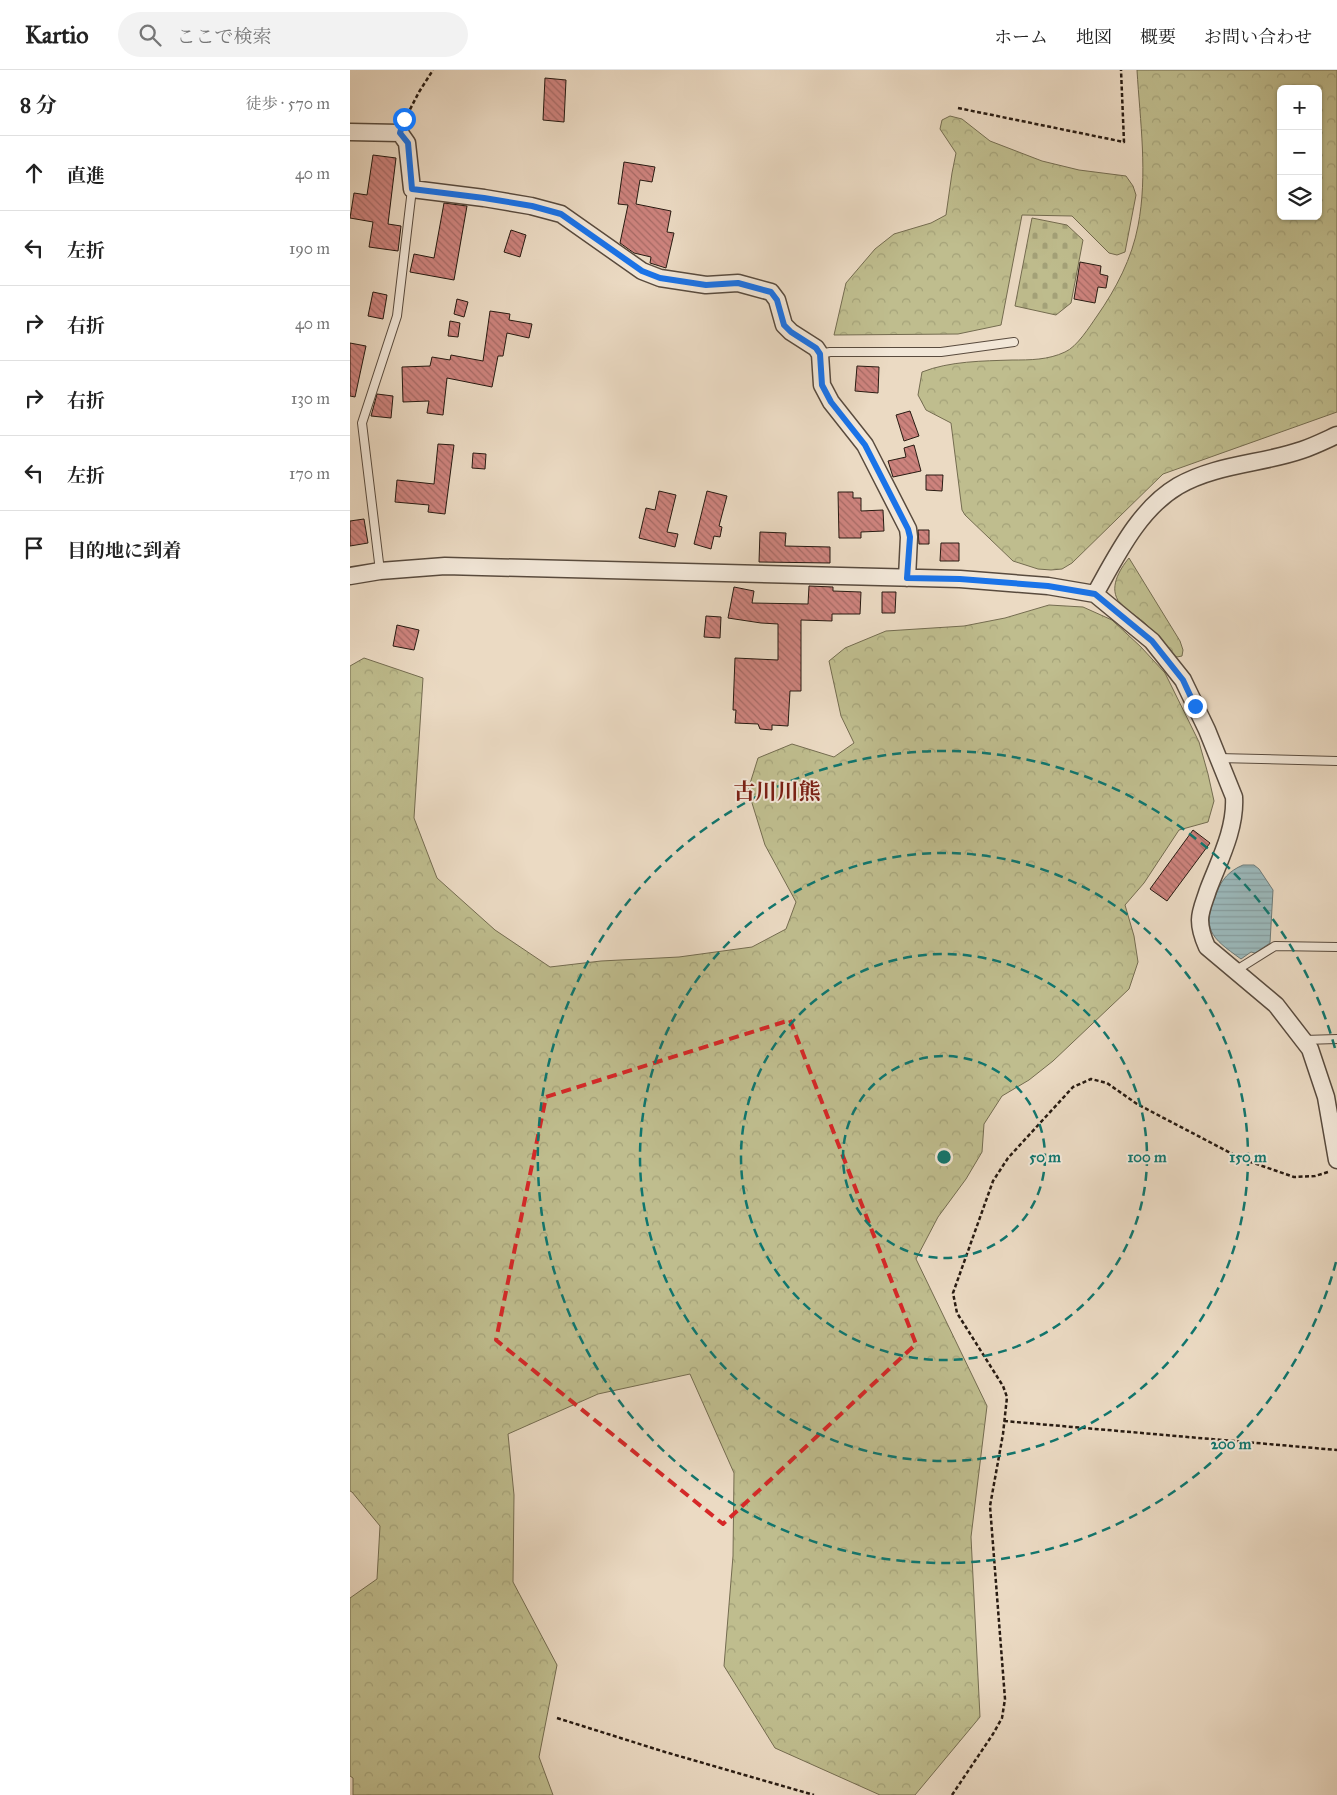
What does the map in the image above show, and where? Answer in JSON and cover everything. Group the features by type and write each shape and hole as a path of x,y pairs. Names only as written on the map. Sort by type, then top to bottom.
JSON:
{"street":[{"path":"350,132 400,133 408,143 412,189 532,206 561,214 642,271 660,278 706,285 738,283 771,292 777,300 784,325 791,332 816,348 820,354 822,385 831,402 865,445 908,529 910,537 907,578"},
{"path":"1095,594 1139,521 1177,487 1194,478 1232,466 1302,450 1337,434"},
{"path":"350,576 380,571 445,566 960,579 1048,586 1095,594 1152,641 1169,661 1183,680 1207,730 1234,797 1234,817 1203,904 1200,919 1201,934 1207,946 1276,1005 1310,1049 1326,1097 1333,1166"}],"lane":[{"path":"380,571 362,423 397,316 412,189"},
{"path":"820,354 830,352 941,352 1014,342"},
{"path":"1218,758 1337,761"},
{"path":"1236,971 1275,946 1337,947"},
{"path":"1304,1040 1337,1039"}],"path":[{"path":"400,133 404,119 433,70"},
{"path":"958,108 1124,142 1121,70"},
{"path":"952,1795 994,1734 1002,1718 1005,1698 990,1506 1007,1397 1003,1386 957,1313 953,1293 994,1181 1008,1158 1073,1088 1091,1079 1107,1083 1137,1104 1242,1159 1294,1177 1315,1176 1333,1166"},
{"path":"1004,1421 1337,1450"},
{"path":"557,1718 665,1752 814,1795"}],"highlighted area":[{"path":"790,1020 916,1344 723,1524 496,1340 546,1097"}],"green space":[{"path":"1137,70 1337,70 1337,412 1163,474 1072,563 1062,569 1038,569 1013,561 962,510 951,423 926,410 918,395 922,372 933,368 967,362 1032,360 1052,357 1070,349 1083,336 1117,284 1132,250 1141,207 1143,168"},
{"path":"950,116 962,119 990,141 1042,161 1079,170 1126,176 1133,186 1136,195 1125,252 1117,255 1109,253 1072,216 1022,215 1001,325 958,334 834,335 846,283 875,249 894,234 931,223 946,215 956,153 940,129 942,120"},
{"path":"1032,218 1067,225 1083,240 1071,303 1056,315 1015,306"},
{"path":"1129,558 1180,641 1183,650 1182,656 1172,655 1151,628 1123,606 1117,598 1115,592 1116,580"},
{"path":"1049,605 1083,607 1112,620 1165,673 1199,742 1214,801 1208,822 1179,830 1144,883 1125,905 1134,936 1138,962 1129,989 1053,1061 1029,1080 1002,1096 984,1124 982,1152 966,1179 938,1217 916,1259 987,1406 971,1537 980,1717 915,1795 880,1795 775,1748 724,1666 733,1556 734,1473 690,1374 598,1394 508,1434 514,1495 513,1582 557,1665 539,1757 553,1795 353,1795 353,1778 350,1776 350,1598 377,1579 380,1526 350,1491 350,666 364,658 423,678 414,818 437,878 495,930 550,967 601,961 679,957 752,947 786,929 796,902 765,845 748,790 758,758 792,744 834,757 854,743 841,716 829,661 845,648 886,631 964,626 1005,618"}],"water":[{"path":"1243,865 1254,865 1259,869 1273,890 1270,943 1255,953 1251,952 1241,959 1216,938 1209,924 1212,905 1221,883 1230,873"}],"building":[{"path":"545,78 566,80 564,122 543,120"},
{"path":"373,155 396,158 388,224 401,226 398,251 369,247 373,222 350,218 354,193 367,195"},
{"path":"624,162 655,167 652,182 640,180 636,204 671,211 667,232 674,233 666,268 650,263 651,257 634,253 620,243 628,205 618,204"},
{"path":"444,203 467,206 454,280 410,272 414,254 434,258"},
{"path":"511,230 526,235 520,257 504,252"},
{"path":"1080,262 1101,266 1100,274 1108,276 1106,288 1098,287 1095,303 1074,299"},
{"path":"373,292 387,295 383,319 368,316"},
{"path":"457,299 468,302 464,317 454,314"},
{"path":"490,311 510,314 509,320 532,324 529,338 507,333 503,356 498,356 492,387 447,378 443,415 427,413 429,401 403,402 402,367 430,366 432,357 450,360 451,355 483,361"},
{"path":"450,321 460,323 458,337 448,336"},
{"path":"350,343 366,346 355,397 350,396"},
{"path":"857,366 879,367 878,393 855,391"},
{"path":"377,394 393,396 391,418 371,416"},
{"path":"910,411 919,436 904,441 896,415"},
{"path":"438,444 454,445 445,514 428,512 429,505 395,502 397,480 434,484"},
{"path":"914,445 921,471 893,477 888,461 906,457 904,448"},
{"path":"473,453 486,454 485,469 472,468"},
{"path":"926,475 943,475 942,491 926,490"},
{"path":"659,491 676,495 667,532 678,534 675,547 639,538 646,508 655,510"},
{"path":"707,491 727,496 719,526 722,527 720,537 714,536 711,549 694,544"},
{"path":"838,492 853,492 853,498 861,498 861,511 883,510 884,531 861,532 861,538 839,538"},
{"path":"364,519 368,543 350,546 350,521"},
{"path":"918,530 929,530 929,544 919,544"},
{"path":"760,532 786,533 785,546 830,547 830,563 759,562"},
{"path":"941,543 959,543 959,561 940,561"},
{"path":"809,586 833,587 833,591 861,592 860,614 832,614 832,621 801,620 801,691 790,691 788,726 772,725 772,730 760,729 758,724 735,723 736,710 733,710 735,658 778,660 778,624 728,618 734,587 754,591 752,603 808,604"},
{"path":"882,592 896,592 895,613 882,613"},
{"path":"706,616 721,617 720,638 704,637"},
{"path":"397,625 419,630 414,650 393,646"},
{"path":"1193,830 1210,843 1167,901 1150,889"}],"district":[{"name":"古川川熊","path":"777,791"}],"route":[{"path":"404,119 400,133 408,143 412,189 532,206 561,214 642,271 660,278 706,285 738,283 771,292 777,300 784,325 791,332 816,348 820,354 822,385 831,402 865,445 908,529 910,537 907,578 960,579 1048,586 1095,594 1152,641 1183,680 1195,706"}]}
